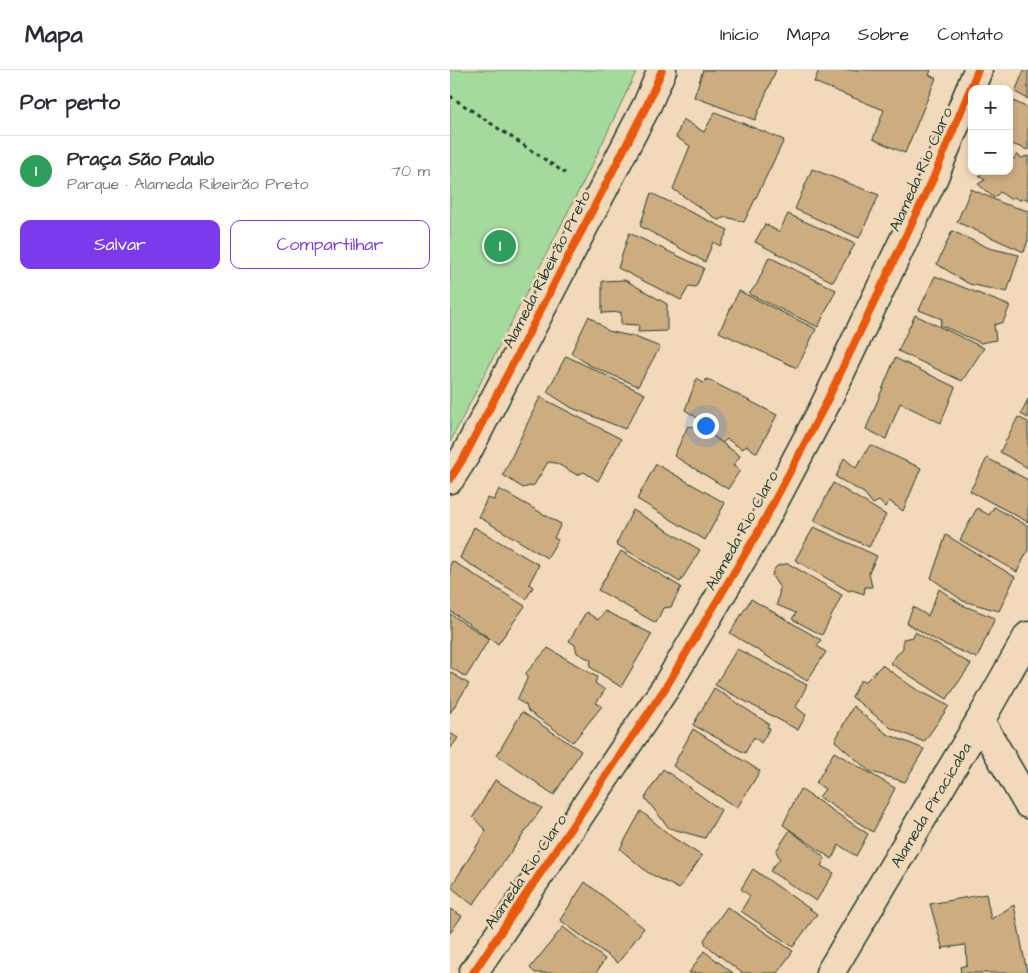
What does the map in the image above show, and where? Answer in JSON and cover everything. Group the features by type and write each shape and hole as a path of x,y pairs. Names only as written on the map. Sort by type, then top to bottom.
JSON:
{"street":[{"name":"Alameda Ribeirão Preto","path":"450,479 466,454 647,105 662,70"},
{"name":"Alameda Rio Claro","path":"473,973 666,687 758,532 827,400 933,179 978,70"},
{"name":"Alameda Piracicaba","path":"830,973 980,721 1028,636"},
{"path":"980,721 1028,804"}],"path":[{"path":"450,96 565,173"}],"green space":[{"path":"450,70 637,70 592,165 450,442"}],"building":[{"path":"703,70 776,70 755,120 694,97"},
{"path":"819,70 931,70 929,75 936,78 905,153 873,139 884,110 814,82"},
{"path":"1024,70 1028,70 1028,99 1015,92"},
{"path":"1013,101 1028,108 1028,150 1013,144"},
{"path":"715,112 784,140 744,222 726,217 718,220 673,189 690,146 676,137 683,119 704,132"},
{"path":"1017,154 1021,158 1028,156 1028,200 1024,198 1019,200 1014,197 1010,199 1000,192 994,198 978,184 985,180 979,176 1013,175 1013,158"},
{"path":"812,169 879,195 859,238 795,209"},
{"path":"971,189 1002,203 1028,211 1028,240 1024,252 957,222"},
{"path":"651,193 728,230 720,246 713,242 705,262 640,226"},
{"path":"788,214 855,244 833,282 755,242 765,224 779,232"},
{"path":"952,231 989,248 1019,255 1007,292 969,284 937,264"},
{"path":"629,233 704,268 696,287 689,286 681,300 618,268"},
{"path":"769,257 836,290 818,327 749,294 757,284"},
{"path":"935,276 1010,306 1003,322 994,325 996,340 981,343 940,325 942,319 919,310"},
{"path":"625,280 667,304 667,331 638,332 639,325 621,324 621,312 602,313 602,281"},
{"path":"739,291 816,329 797,368 719,332"},
{"path":"915,315 984,348 962,381 898,351"},
{"path":"589,316 608,331 635,337 660,347 638,386 591,366 571,353"},
{"path":"566,356 645,394 625,429 572,408 547,392"},
{"path":"895,358 955,387 941,423 900,403 886,439 866,429"},
{"path":"697,378 703,383 707,379 777,415 757,453 747,446 742,449 727,439 722,443 702,428 702,421 685,410"},
{"path":"540,397 621,439 598,481 584,472 577,475 556,463 548,462 534,485 523,488 503,475"},
{"path":"1028,399 1028,418 1021,414"},
{"path":"1018,417 1028,422 1028,468 1000,452"},
{"path":"688,426 702,428 740,456 733,466 740,470 728,489 674,456"},
{"path":"870,445 921,468 903,511 889,501 885,507 879,501 873,504 864,493 836,477 844,458 856,468"},
{"path":"987,458 1028,480 1028,522 970,491"},
{"path":"656,464 725,503 705,540 637,499"},
{"path":"833,483 886,515 869,547 814,521"},
{"path":"499,489 561,524 554,538 558,540 547,558 479,517 487,498 494,500"},
{"path":"994,507 1028,526 1028,550 1017,572 960,540 977,508 989,515"},
{"path":"633,510 700,550 680,582 616,544"},
{"path":"474,527 539,565 529,584 533,587 526,599 460,558"},
{"path":"814,527 877,556 869,573 872,587 865,587 864,594 852,590 849,591 795,560"},
{"path":"946,535 1015,577 999,611 963,601 931,578"},
{"path":"621,551 681,587 671,607 663,608 656,623 598,590"},
{"path":"452,561 525,606 498,644 450,611 450,565"},
{"path":"789,564 842,595 822,635 792,619 796,613 777,605 780,588 772,576 777,566"},
{"path":"939,589 962,605 995,618 977,658 939,642 907,623 913,607 928,616"},
{"path":"751,599 821,640 817,646 826,652 807,681 730,633"},
{"path":"605,611 652,634 621,687 590,667 591,660 577,653 575,645 569,641 586,612 598,620"},
{"path":"450,614 489,639 466,677 450,667"},
{"path":"915,632 971,664 947,699 890,663 903,648 903,639 913,637"},
{"path":"548,648 597,677 595,683 605,690 596,703 602,706 573,742 528,711 526,705 517,700 527,679 526,673"},
{"path":"737,649 807,685 796,707 806,715 798,730 715,685"},
{"path":"882,665 914,688 949,706 924,742 891,728 852,697 860,681 866,681"},
{"path":"450,672 469,684 450,713"},
{"path":"714,688 769,724 767,727 770,728 761,743 754,737 745,753 693,725"},
{"path":"853,706 887,734 924,749 905,782 869,771 835,741"},
{"path":"522,712 581,751 554,795 497,755"},
{"path":"693,729 760,771 737,808 673,766"},
{"path":"450,733 458,738 450,749"},
{"path":"834,752 895,788 873,832 819,797 825,789 816,783"},
{"path":"663,769 721,810 705,838 669,828 645,798"},
{"path":"495,780 542,808 473,905 451,887 486,831 473,817"},
{"path":"800,789 868,834 856,856 839,845 832,859 783,825"},
{"path":"641,811 672,837 702,856 679,889 647,872 620,849"},
{"path":"790,830 825,858 821,866 834,873 816,901 770,871 780,859 776,851"},
{"path":"753,869 817,914 793,947 741,911 750,896 741,889"},
{"path":"585,882 644,928 618,963 560,920"},
{"path":"986,894 991,919 1014,905 1027,973 961,973 960,967 967,965 966,945 943,948 943,950 930,904"},
{"path":"727,907 793,951 777,973 742,973 706,945 704,940"},
{"path":"450,909 462,916 450,933"},
{"path":"563,927 605,959 596,973 535,973 530,968"},
{"path":"704,951 733,973 689,973"}],"cycle path":[{"path":"450,479 466,454 647,105 662,70"},
{"path":"473,973 666,687 758,532 823,409 933,179 978,70"}],"place":[{"name":"Praça São Paulo","path":"500,246"}]}
